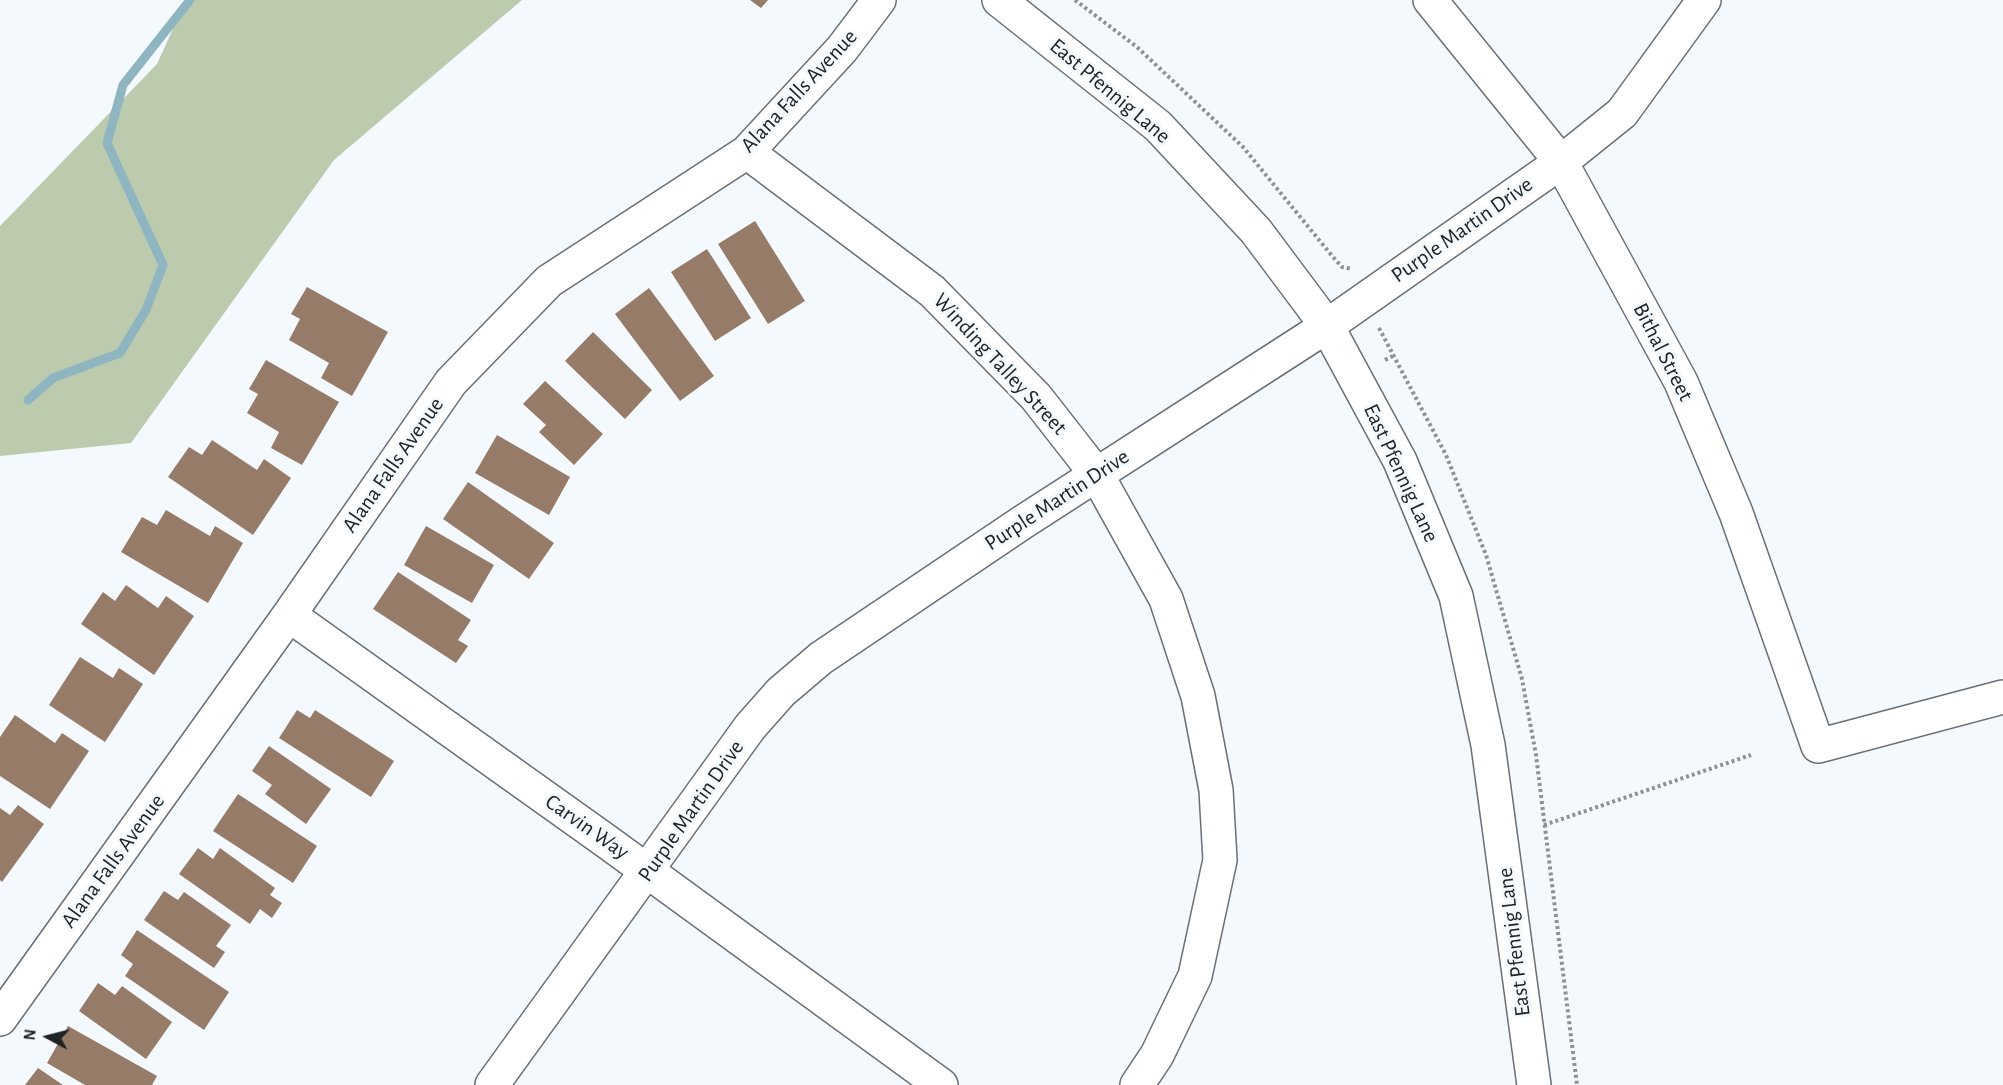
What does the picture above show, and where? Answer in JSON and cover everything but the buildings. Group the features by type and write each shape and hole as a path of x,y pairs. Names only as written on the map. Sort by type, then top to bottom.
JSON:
{"street":[{"name":"Alana Falls Avenue","path":"0,1019 289,615 451,382 549,281 747,152 843,50 879,0"},
{"name":"East Pfennig Lane","path":"999,0 1158,126 1256,231 1327,326 1400,461 1456,596 1488,745 1534,1085"},
{"name":"Bithal Street","path":"1430,0 1561,162 1681,382 1736,513 1818,746 2003,697"},
{"name":"Purple Martin Drive","path":"492,1085 750,727 781,692 821,658 1023,522 1327,326 1561,162 1622,113 1704,0"},
{"name":"Winding Talley Street","path":"747,152 932,291 1036,397 1096,475 1166,599 1198,696 1216,790 1220,860 1195,976 1157,1055 1137,1085"},
{"name":"Carvin Way","path":"289,615 648,871 941,1085"}],"path":[{"path":"1076,0 1137,47 1243,147 1342,267 1348,270 1356,268"},
{"path":"1385,360 1393,356"},
{"path":"1544,825 1751,754"}],"green space":[{"path":"186,0 522,0 334,160 131,443 0,456 0,226 157,64"}],"waterway":[{"path":"28,400 53,378 120,353 146,310 163,265 107,143 123,85 190,0"}]}
